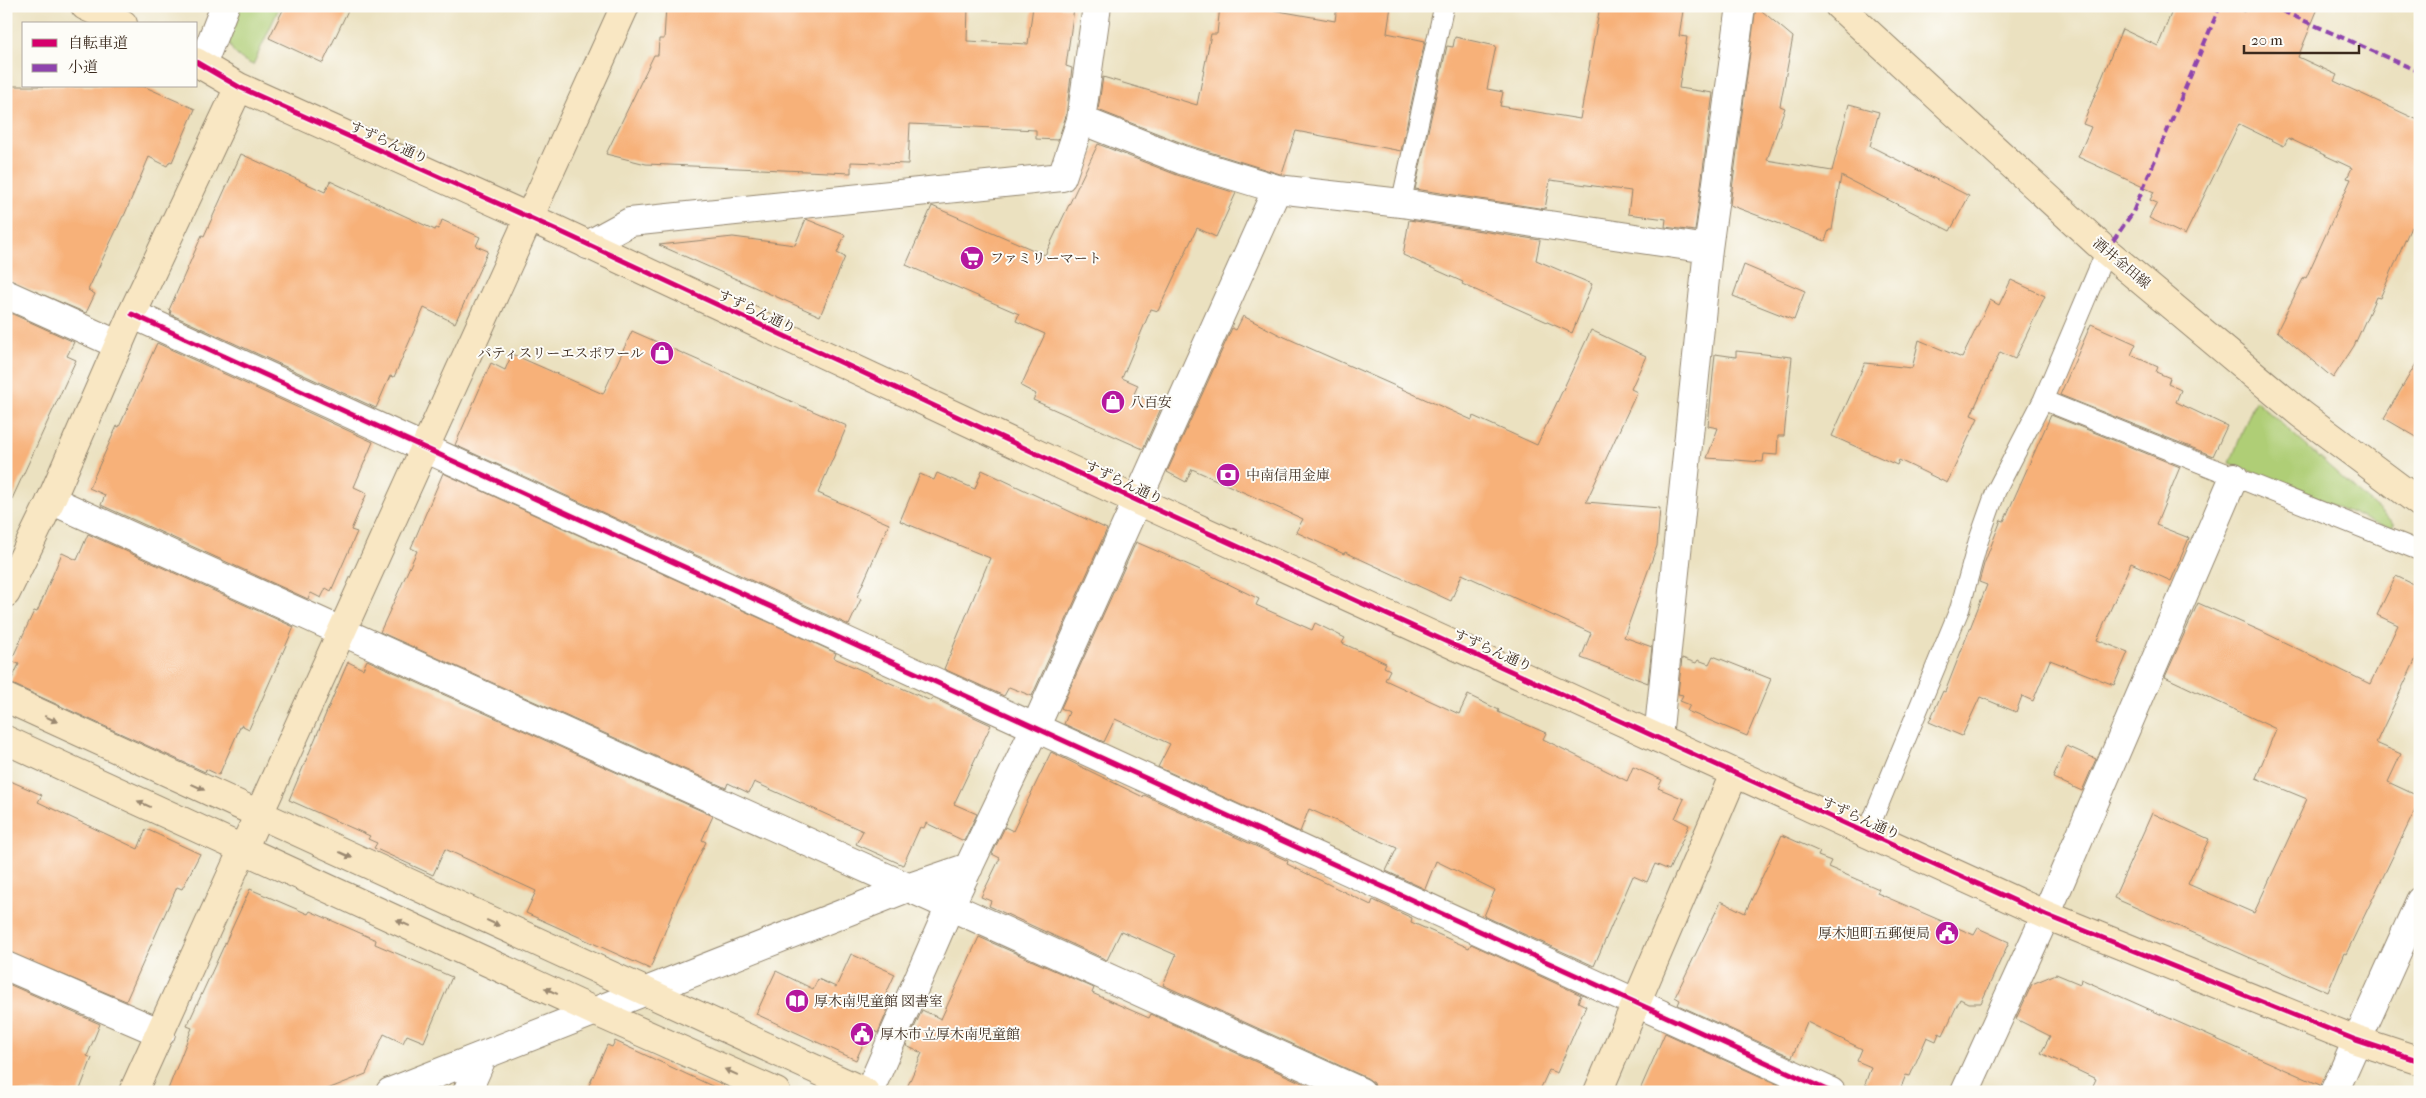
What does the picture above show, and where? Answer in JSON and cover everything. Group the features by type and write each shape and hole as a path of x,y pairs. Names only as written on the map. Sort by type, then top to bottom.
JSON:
{"street":[{"path":"85,6 119,22"},
{"path":"199,64 225,6"},
{"path":"133,1092 625,6"},
{"path":"588,245 630,222 1062,177 1080,120 1097,6"},
{"path":"1658,738 1708,250 1741,6"},
{"name":"酒井金田線","path":"1839,6 2106,251 2301,414 2420,503"},
{"name":"すずらん通り","path":"199,64 239,87 588,245 1138,501 2046,915 2356,1040 2420,1061"},
{"path":"6,593 51,500 132,314 239,87"},
{"path":"1080,120 1182,160 1277,189 1400,203 1708,250"},
{"path":"6,698 867,1092 950,906 1035,728 1277,189"},
{"path":"6,294 119,345"},
{"path":"132,314 1831,1092"},
{"path":"1965,1092 2046,915 2234,476"},
{"path":"51,500 1361,1092"},
{"path":"6,740 596,1012 776,1092"},
{"path":"1598,1092 1734,774"},
{"path":"390,1092 910,887 969,867"},
{"path":"2334,1092 2420,902"},
{"path":"6,966 161,1033"},
{"path":"467,1092 483,1056"}],"lane":[{"path":"1400,203 1444,6"},
{"path":"1867,833 1960,608 1978,542 1996,491 2043,400 2106,251"},
{"path":"2043,400 2420,551"}],"green space":[{"path":"232,6 280,6 253,65 243,60 231,48 228,26"},
{"path":"2255,400 2393,523 2392,530 2230,463"}],"building":[{"path":"285,6 350,6 323,63 269,38"},
{"path":"666,6 968,6 967,41 1028,44 1033,6 1074,8 1066,66 1072,68 1066,116 1058,140 1036,139 1036,130 910,124 908,164 851,162 851,173 646,164 606,154 654,55 658,55 659,39 664,39"},
{"path":"1220,6 1250,6 1335,21 1337,6 1391,6 1387,33 1425,41 1401,151 1296,131 1282,174 1280,174 1187,145 1098,110 1103,77 1197,105 1211,34 1217,34"},
{"path":"1600,6 1675,6 1675,9 1683,11 1679,36 1687,37 1679,88 1713,93 1695,231 1665,227 1666,219 1628,214 1631,191 1550,180 1545,209 1415,189 1447,46 1453,47 1455,37 1496,46 1487,89 1503,92 1500,106 1580,119"},
{"path":"1756,6 1793,37 1780,106 1785,108 1767,160 1832,171 1849,104 1879,112 1870,146 1969,196 1950,231 1841,176 1832,230 1829,230 1825,241 1730,205"},
{"path":"2174,6 2234,6 2245,12 2248,6 2319,6 2298,57 2337,75 2334,81 2420,121 2420,234 2411,227 2380,298 2376,297 2354,346 2333,378 2277,331 2304,277 2306,278 2351,179 2347,178 2352,168 2288,138 2284,146 2239,124 2185,235 2149,218 2157,203 2150,200 2154,192 2078,157 2091,127 2083,124 2122,29 2158,46"},
{"path":"6,86 22,86 22,88 148,88 195,109 172,162 170,161 167,166 149,157 124,216 88,290 95,294 86,313 6,279"},
{"path":"1098,144 1177,175 1236,193 1216,237 1197,228 1158,311 1151,309 1122,378 1138,385 1134,394 1162,406 1143,449 1033,400 1036,394 1021,386 1045,334 1016,321 1019,314 906,265 932,206 1045,255"},
{"path":"241,154 325,192 330,181 435,230 436,228 439,229 442,220 480,237 476,246 488,251 455,323 424,308 394,377 390,376 376,408 170,314 171,311 169,310 202,235 204,236"},
{"path":"806,219 845,235 837,253 845,257 820,316 659,245 733,237 795,245"},
{"path":"1409,220 1540,240 1536,260 1592,284 1572,333 1462,284 1463,282 1403,255"},
{"path":"1744,265 1805,291 1794,320 1733,296"},
{"path":"2011,280 2045,296 2015,359 2000,352 1971,415 1978,418 1947,483 1899,460 1897,465 1832,436 1865,363 1912,368 1919,340 1962,358 1990,300 1999,305"},
{"path":"6,311 74,342 67,356 76,360 6,512"},
{"path":"1243,316 1280,335 1472,420 1473,416 1537,445 1591,330 1646,356 1631,389 1637,392 1586,502 1660,508 1657,546 1624,637 1652,647 1648,683 1581,658 1591,633 1462,574 1451,601 1345,552 1344,554 1296,532 1303,519 1192,469 1186,482 1167,472 1232,328 1236,330"},
{"path":"2091,324 2136,344 2131,355 2158,367 2156,372 2170,378 2168,384 2181,390 2176,402 2227,426 2213,456 2060,395"},
{"path":"632,331 847,426 818,493 889,524 857,597 861,599 849,625 455,445 491,363 505,370 512,354 603,394"},
{"path":"157,343 373,442 354,487 367,493 351,530 357,532 331,591 326,588 321,598 311,593 308,599 101,505 105,495 89,488"},
{"path":"1736,351 1792,357 1784,436 1778,436 1777,455 1764,454 1763,462 1707,458 1718,428 1708,426 1715,354 1736,357"},
{"path":"2420,357 2420,439 2384,418"},
{"path":"2051,415 2180,467 2156,525 2189,538 2171,581 2131,563 2097,640 2128,652 2114,685 2050,660 2033,701 2022,696 2016,712 1980,697 1962,736 1929,722 1943,691 1945,692 1987,585 1979,582 2001,520 2004,521"},
{"path":"982,470 1107,529 1032,696 1009,687 1004,696 944,669 990,558 900,521 920,474 934,480 937,473 975,489"},
{"path":"443,473 836,653 834,658 931,701 933,698 991,725 954,804 977,814 964,841 926,823 924,828 920,827 903,865 856,844 863,831 754,782 749,793 728,783 726,788 380,632 417,551 411,548"},
{"path":"88,534 294,627 249,729 241,725 219,775 206,769 205,772 10,683 19,664 11,661 34,611 37,612 62,553 77,560"},
{"path":"1136,542 1198,569 1259,599 1256,605 1312,630 1315,623 1345,638 1342,643 1386,663 1384,667 1390,670 1385,680 1459,714 1468,695 1499,710 1498,712 1546,733 1543,739 1627,781 1633,767 1662,780 1658,788 1684,799 1675,818 1689,825 1669,870 1655,864 1647,882 1633,876 1594,966 1484,916 1495,890 1436,861 1425,889 1386,871 1397,848 1309,809 1300,832 1158,767 1170,744 1115,719 1104,742 1064,724 1069,712 1061,708"},
{"path":"2396,576 2417,586 2420,579 2420,650 2376,743 2401,754 2388,782 2420,797 2420,800 2346,954 2344,953 2328,992 2114,898 2152,813 2209,839 2188,884 2254,913 2307,799 2256,778 2276,729 2165,677 2198,603 2261,631 2370,684 2398,625 2377,615"},
{"path":"1713,656 1771,679 1747,736 1687,711 1690,705 1680,701 1683,695 1678,694 1682,658 1696,663 1698,660 1709,664"},
{"path":"367,660 713,816 702,840 706,842 678,899 650,969 526,913 536,891 445,849 433,875 374,848 377,843 368,839 370,836 289,800 348,662 363,669"},
{"path":"2067,746 2096,759 2082,791 2053,778"},
{"path":"1051,752 1143,797 1144,795 1288,861 1287,864 1371,905 1373,900 1412,918 1411,922 1469,948 1471,944 1581,995 1578,1002 1586,1006 1557,1073 1549,1070 1539,1092 1376,1092 1374,1083 1367,1078 1163,985 1176,955 1121,931 1107,960 989,906 991,901 981,897 1000,858 992,854 1005,827 1013,831"},
{"path":"6,779 42,795 38,802 138,849 146,829 200,854 182,889 177,887 126,1001 6,951"},
{"path":"1782,835 1820,852 1818,856 1831,861 1828,867 1879,889 1877,893 1974,935 1978,928 2009,942 1981,1003 1968,1003 1960,999 1943,1035 1939,1033 1936,1041 1927,1037 1910,1076 1906,1075 1899,1092 1883,1092 1865,1084 1871,1067 1857,1061 1862,1049 1807,1022 1792,1057 1678,1005 1680,1000 1675,997 1721,901 1745,913"},
{"path":"250,889 308,914 310,911 376,940 375,944 452,977 424,1042 407,1035 403,1043 384,1034 366,1074 320,1092 167,1092 192,1028 187,1026"},
{"path":"979,937 1094,988 1092,993 1149,1018 1151,1014 1322,1092 905,1092 922,1053 906,1046 922,1010 941,1019"},
{"path":"851,954 895,974 886,994 893,997 878,1033 870,1029 856,1060 756,1014 776,971 813,989 818,979 836,987"},
{"path":"2056,974 2080,984 2081,979 2320,1085 2319,1092 2090,1092 2096,1079 2041,1053 2050,1036 2016,1019 2032,984"},
{"path":"6,983 100,1024 87,1056 92,1058 79,1092 6,1092"},
{"path":"1665,1033 1779,1085 1776,1092 1639,1092"},
{"path":"615,1041 725,1092 586,1092 607,1045 612,1047"}],"marked path":[{"path":"2106,251 2133,212 2220,6"},
{"path":"2271,6 2420,72"}],"cycle path":[{"path":"198,63 239,87 557,230 1138,501 2046,915 2356,1040 2420,1061"},
{"path":"132,314 1831,1092"}],"place":[{"name":"ファミリーマート","path":"972,258"},
{"name":"パティスリーエスポワール","path":"662,353"},
{"name":"八百安","path":"1113,402"},
{"name":"中南信用金庫","path":"1228,475"},
{"name":"厚木旭町五郵便局","path":"1947,933"},
{"name":"厚木南児童館 図書室","path":"797,1001"},
{"name":"厚木市立厚木南児童館","path":"862,1034"}]}
